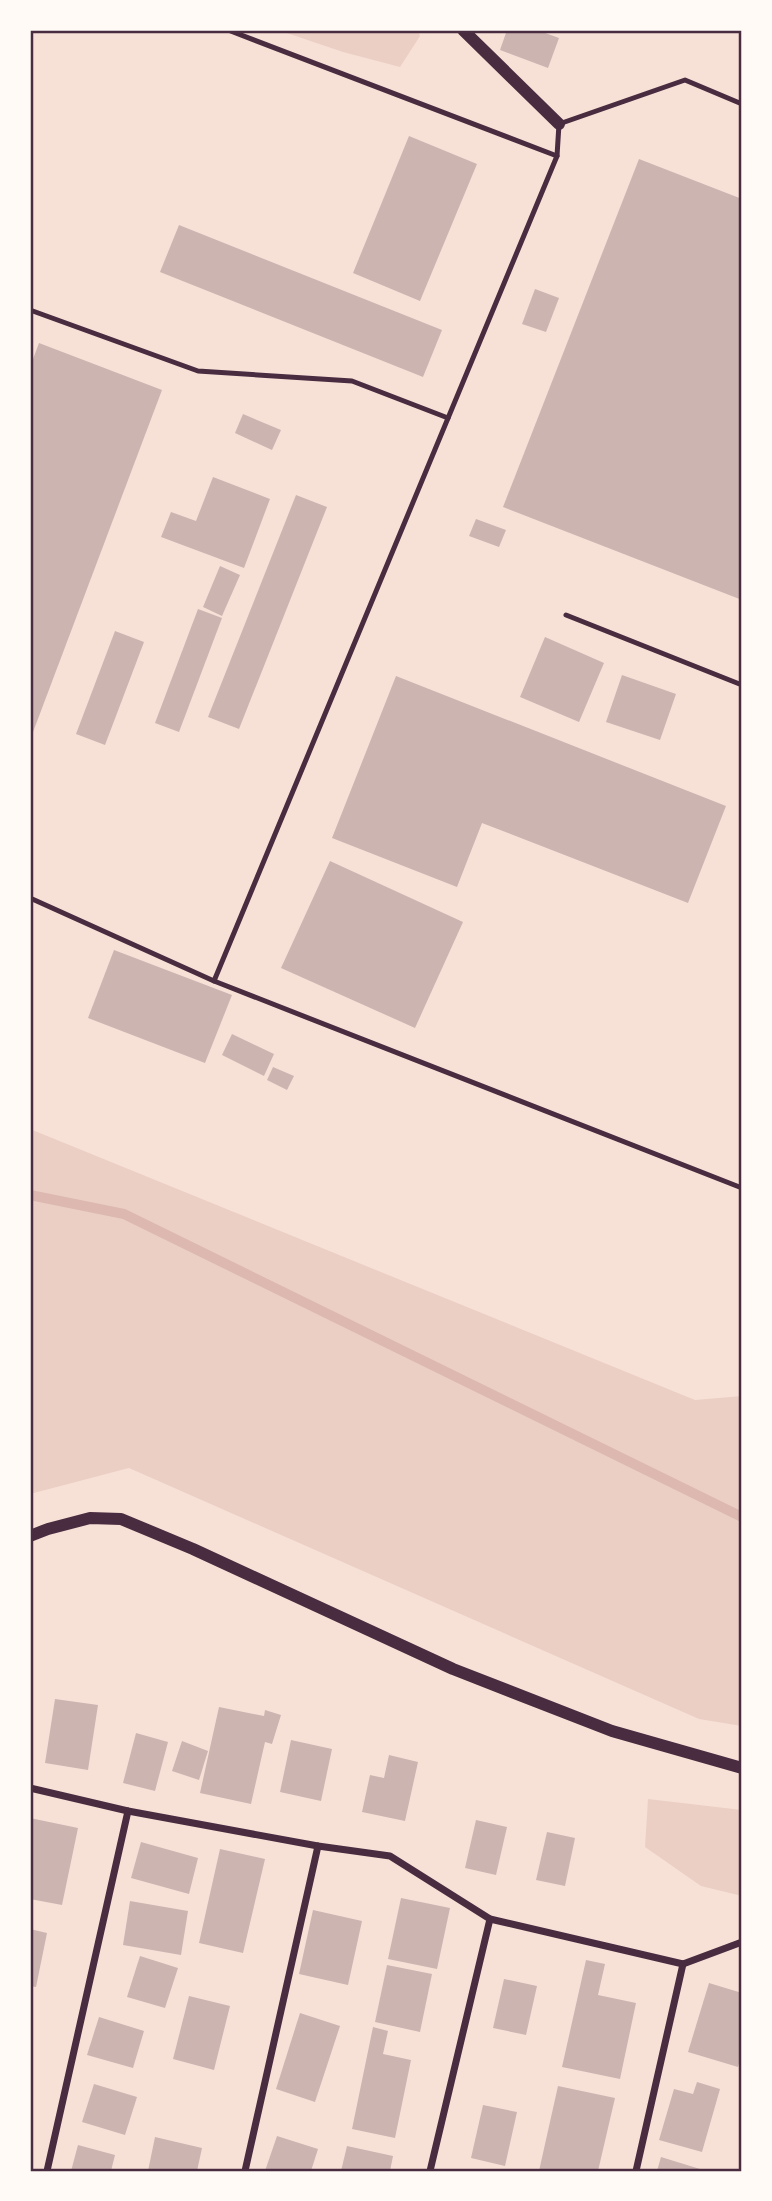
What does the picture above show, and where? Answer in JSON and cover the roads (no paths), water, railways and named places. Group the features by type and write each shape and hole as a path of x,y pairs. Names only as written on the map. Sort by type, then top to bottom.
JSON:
{"street":[{"path":"463,30 559,124"},
{"path":"30,1535 90,1518 121,1519 453,1669 612,1731 742,1768"},
{"path":"30,1788 128,1811 318,1846 390,1856 490,1919 683,1965 742,1942"},
{"path":"47,2171 128,1811"},
{"path":"244,2171 318,1846"},
{"path":"430,2171 490,1919"},
{"path":"636,2171 683,1965"}],"lane":[{"path":"228,30 557,156"},
{"path":"214,981 557,156 559,124 685,80 742,104"},
{"path":"30,310 198,371 352,382 448,418"},
{"path":"566,615 742,685"},
{"path":"30,898 214,981 742,1188"}],"waterway":[{"path":"30,1195 124,1214 742,1517"}]}
